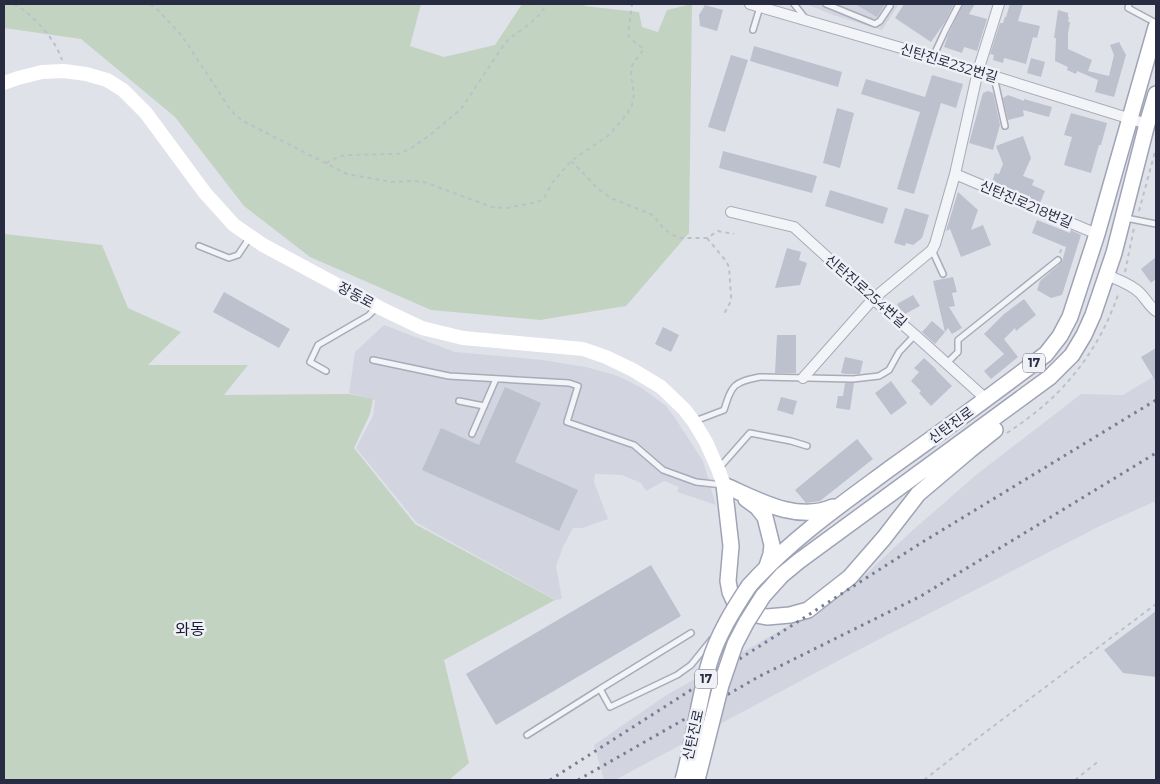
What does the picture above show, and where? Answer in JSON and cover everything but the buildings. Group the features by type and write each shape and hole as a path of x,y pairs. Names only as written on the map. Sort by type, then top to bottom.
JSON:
{"main road":[{"name":"신탄진로","path":"683,780 709,663 733,610 749,586 767,566 804,533 1046,354 1060,336 1070,317 1097,234 1156,25"},
{"name":"신탄진로","path":"697,780 721,685 735,644 764,596 782,575 1050,377 1072,355 1093,315 1107,275 1132,219 1147,124 1156,94"},
{"path":"724,485 732,546 728,581 735,603 751,614 766,617 790,615 808,610 850,578 918,494 1027,405 1050,377"},
{"path":"724,485 790,511 812,512 825,510 843,503"},
{"path":"724,485 757,507 765,517 772,545 767,566"}],"street":[{"name":"신탄진로232번길","path":"750,4 932,57 1147,124"},
{"path":"803,378 874,299 932,250 955,174 978,71 999,4"},
{"name":"장동로","path":"4,84 18,78 42,72 64,71 108,80 122,90 146,113 205,193 234,224 250,237 308,270 422,328 463,338 583,349 606,357 633,370 661,387 684,409 706,442 724,485"},
{"name":"신탄진로218번길","path":"955,174 1097,234"},
{"name":"신탄진로254번길","path":"731,212 794,227 986,399"},
{"path":"1107,275 1139,292 1156,311"}],"lane":[{"path":"794,4 807,20"},
{"path":"826,4 876,24 880,21 890,4"},
{"path":"932,57 959,4"},
{"path":"1129,4 1128,8 1156,25"},
{"path":"754,30 761,7"},
{"path":"993,76 1005,126"},
{"path":"1132,219 1156,224"},
{"path":"199,246 229,258 238,255 250,237"},
{"path":"932,250 943,274"},
{"path":"947,363 958,352 958,340 1058,260"},
{"path":"326,371 310,362 318,345 368,316 378,307"},
{"path":"694,422 724,410 734,384 747,379 760,377 853,379 879,376 889,370 899,352 915,334"},
{"path":"373,360 449,376 569,383 578,386 567,422 634,445 663,470 696,482 724,485"},
{"path":"472,434 496,378"},
{"path":"459,402 484,406"},
{"path":"718,469 750,432 806,446"},
{"path":"600,689 610,707 677,675 691,664 718,632 735,603"},
{"path":"526,735 691,632"}],"path":[{"path":"14,4 26,12 45,30 60,53 64,71"},
{"path":"150,4 182,36 235,115 244,121 343,172 392,182 424,182 498,208 542,200 552,183 571,161 609,136 627,114 632,105 634,95 631,68 644,49 628,35 632,4"},
{"path":"326,163 348,154 398,154 410,149 430,135 461,109 504,44 539,16 546,4"},
{"path":"1124,274 1132,219 1156,148"},
{"path":"571,161 598,190 611,198 653,215 664,229 678,238 707,238 718,231 734,234"},
{"path":"1058,260 1070,223"},
{"path":"707,238 729,267 731,296 724,314"},
{"path":"924,780 1156,604"},
{"path":"1074,780 1100,760"}],"shaded area":[{"path":"806,4 899,4 882,30 833,15"},
{"path":"384,325 455,352 542,360 586,367 618,376 642,388 666,406 703,461 716,505 677,492 679,487 664,481 646,491 641,483 622,475 595,474 594,482 608,519 582,528 573,528 556,566 562,599 556,600 417,523 356,448 373,416 375,400 349,393 355,352"},
{"path":"1156,375 1156,501 1100,526 866,646 615,780 604,780 594,745 665,696 802,618 866,574 976,475 1081,394 1123,395"}],"green space":[{"path":"4,4 421,4 410,46 444,57 495,45 522,4 584,4 585,6 639,12 642,27 658,32 667,10 692,4 689,233 626,306 540,320 431,310 310,257 244,206 175,117 81,39 4,28"},
{"path":"4,234 102,245 128,308 181,332 148,365 248,365 224,395 349,394 373,399 370,414 354,448 415,524 555,600 444,660 469,763 449,780 4,780"}],"railway":[{"path":"550,780 921,543 1156,400"},
{"path":"578,780 760,676 921,596 1156,453"}],"district":[{"name":"와동","path":"190,629"}]}
